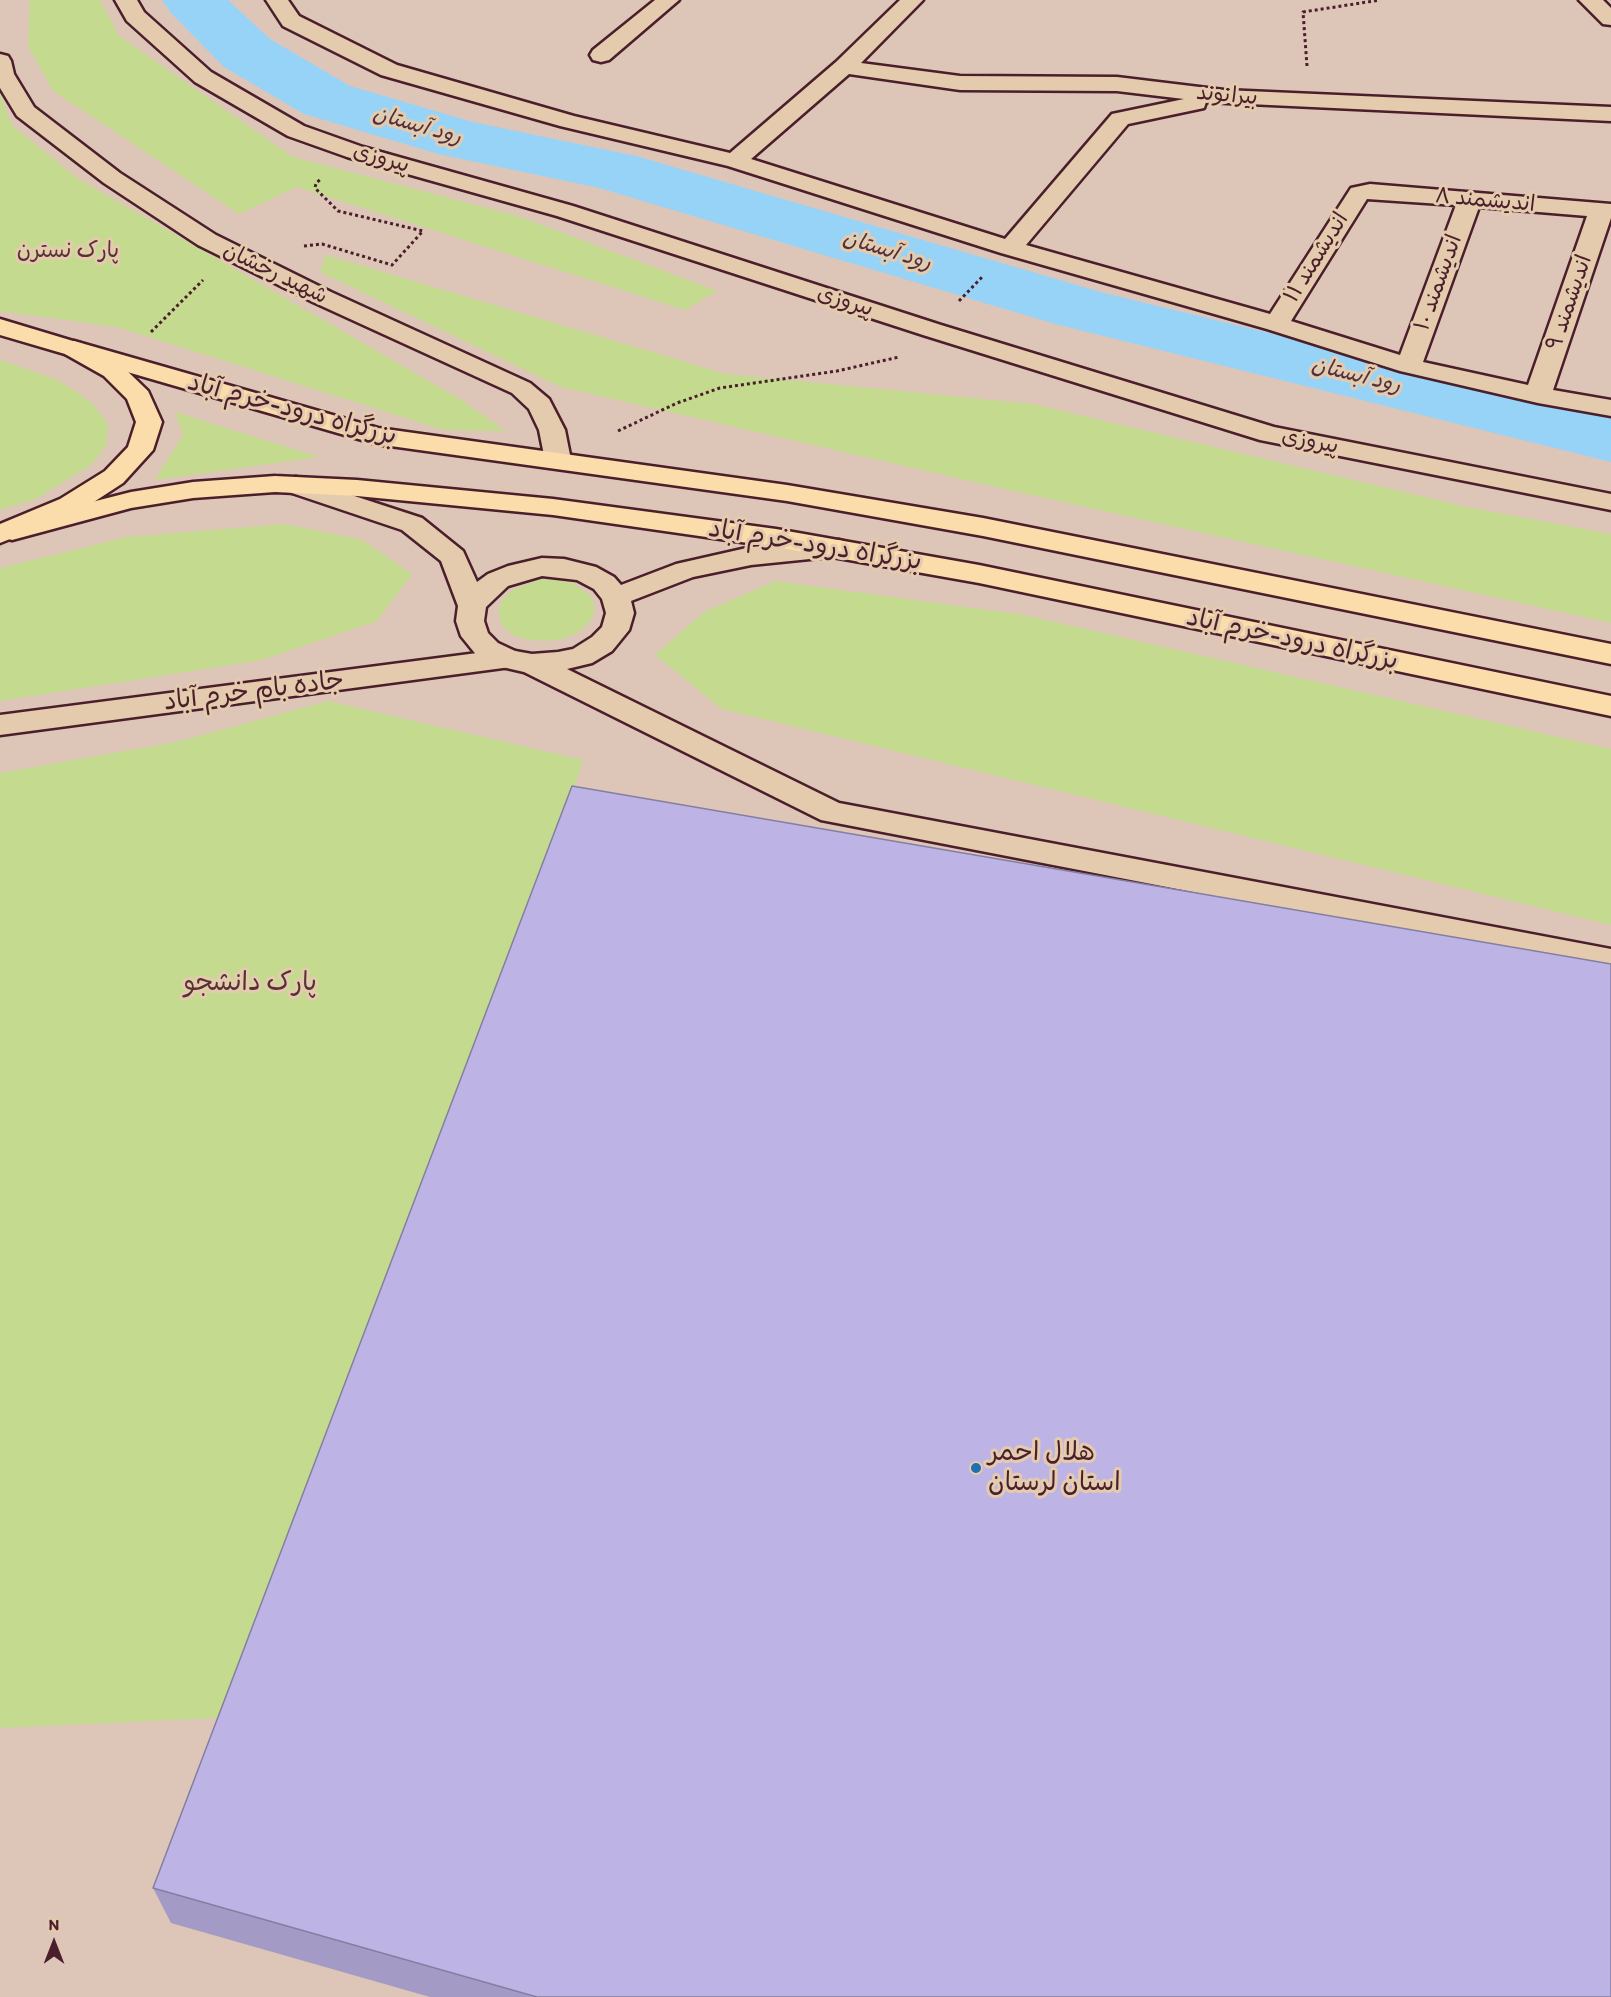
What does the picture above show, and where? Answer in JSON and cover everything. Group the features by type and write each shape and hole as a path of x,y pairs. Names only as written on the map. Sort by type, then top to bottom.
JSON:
{"main road":[{"path":"0,327 74,349 113,371 139,396 149,422 140,450 114,477 79,500 6,532"},
{"name":"بزرگراه درود-خرم آباد","path":"74,349 376,436 786,493 983,527 1611,654"},
{"name":"بزرگراه درود-خرم آباد","path":"6,532 131,500 194,490 275,484 357,488 553,507 776,538 979,574 1611,706"}],"street":[{"name":"پیروزی","path":"126,0 135,16 202,77 296,131 355,152 565,211 932,330 1269,434 1611,502"},
{"path":"277,0 291,21 389,70 568,121 735,161 1010,248 1276,324 1409,366 1538,395 1611,408"},
{"path":"601,55 668,0"},
{"path":"735,161 844,67 912,0"},
{"path":"1590,0 1611,19"},
{"name":"شهید رخشان","path":"0,61 3,74 25,111 112,178 207,240 322,297 521,388 540,405 552,430 558,460"},
{"name":"بیرانوند","path":"844,67 960,83 1117,84 1224,97 1611,114"},
{"path":"1010,248 1120,119 1224,97"},
{"name":"اندیشمند ۸","path":"1359,194 1370,191 1469,201 1606,210"},
{"name":"اندیشمند ۱۱","path":"1276,324 1359,194"},
{"name":"اندیشمند ۱۰","path":"1409,366 1469,201"},
{"name":"اندیشمند ۹","path":"1538,395 1606,210"},
{"path":"296,485 412,524 453,557 472,606 470,621 475,636 488,650 520,662 832,812 1611,961"},
{"path":"616,597 686,570 751,556 839,549"},
{"path":"472,606 483,592 498,580 518,572 542,567 564,568 586,573 604,583 616,597 620,613 615,630 602,644 582,656 558,663 520,662"},
{"name":"جاده بام خرم آباد","path":"0,725 520,662"}],"path":[{"path":"1309,101 1303,12 1380,0"},
{"path":"300,246 322,244 392,265 423,231 338,211 315,188 316,183"},
{"path":"676,403 720,388 837,371 897,359 932,330 1010,248"},
{"path":"120,362 232,252"}],"green space":[{"path":"30,0 100,0 119,36 293,157 518,216 717,291 685,310 297,187 239,214 53,91 28,46"},
{"name":"پارک نسترن","path":"0,94 12,125 77,178 460,399 506,431 444,430 117,327 0,311"},
{"path":"326,255 726,374 1033,404 1467,507 1611,534 1611,623 1009,490 561,387 320,272"},
{"path":"0,360 55,379 74,390 93,404 108,424 106,446 91,465 36,499 0,510"},
{"path":"175,412 319,457 155,480 183,435"},
{"path":"285,524 362,540 412,574 377,621 262,660 0,701 0,568 127,537"},
{"path":"542,579 571,582 590,595 594,604 594,613 588,624 577,633 563,639 530,640 515,636 504,628 499,618 499,607 504,597 514,589"},
{"path":"775,581 1024,615 1611,749 1611,925 722,709 655,655 704,612"},
{"name":"پارک دانشجو","path":"328,701 583,760 284,1715 0,1728 0,773 176,742"}],"building":[{"name":"هلال احمر استان لرستان","path":"572,786 1611,964 1611,1997 537,1997 153,1888"}],"waterway":[{"name":"رود آبستان","path":"193,0 247,53 327,100 462,140 612,170 1081,309 1611,439"}],"place":[{"name":"هلال احمر استان لرستان","path":"976,1468"}]}
